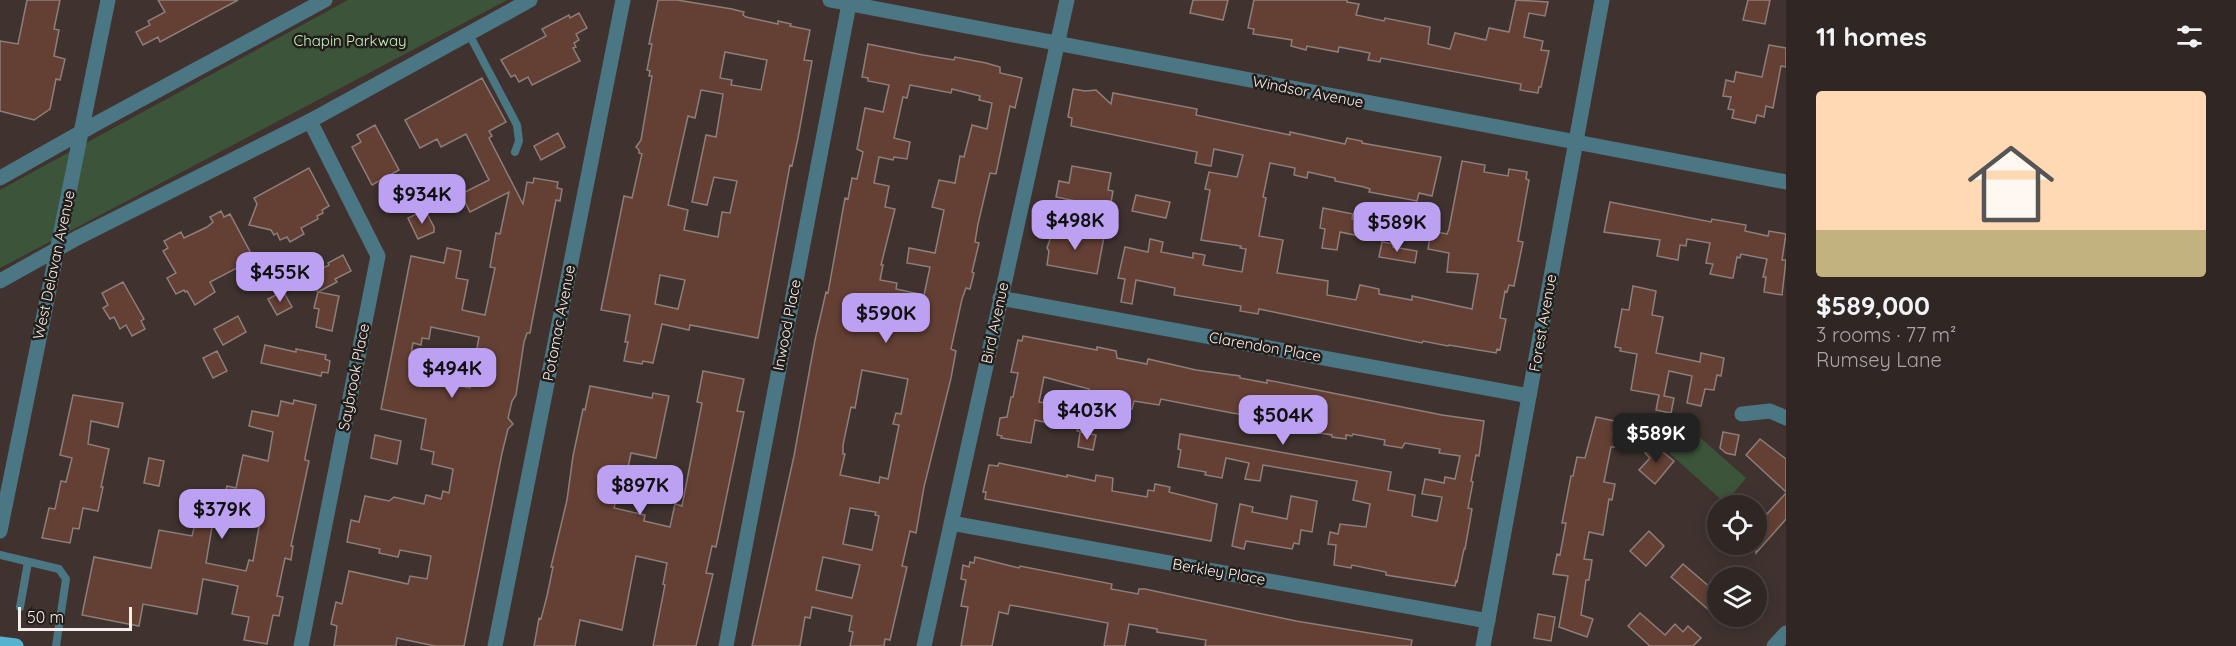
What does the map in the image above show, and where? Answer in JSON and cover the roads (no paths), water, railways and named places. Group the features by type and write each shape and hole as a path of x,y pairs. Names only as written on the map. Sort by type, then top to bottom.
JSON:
{"main road":[{"path":"0,644 16,646"}],"street":[{"name":"West Delavan Avenue","path":"0,529 108,0"},
{"path":"0,178 326,0"},
{"path":"0,280 310,121 530,0"},
{"name":"Potomac Avenue","path":"495,646 623,0"},
{"name":"Windsor Avenue","path":"830,0 1576,144 1786,182"},
{"name":"Bird Avenue","path":"924,646 1067,0"},
{"name":"Forest Avenue","path":"1483,646 1602,0"},
{"name":"Inwood Place","path":"726,646 849,4"},
{"name":"Saybrook Place","path":"301,646 378,256 310,121"},
{"name":"Clarendon Place","path":"1000,298 1529,396"},
{"path":"1742,414 1770,411 1786,418"},
{"name":"Berkley Place","path":"951,523 1488,621"},
{"path":"1774,646 1786,633"}],"lane":[{"path":"469,34 517,125 519,141 515,152"},
{"path":"0,555 59,568 66,579 56,646"},
{"path":"20,607 28,562"}],"park label":[{"name":"Chapin Parkway","path":"350,41"}]}
